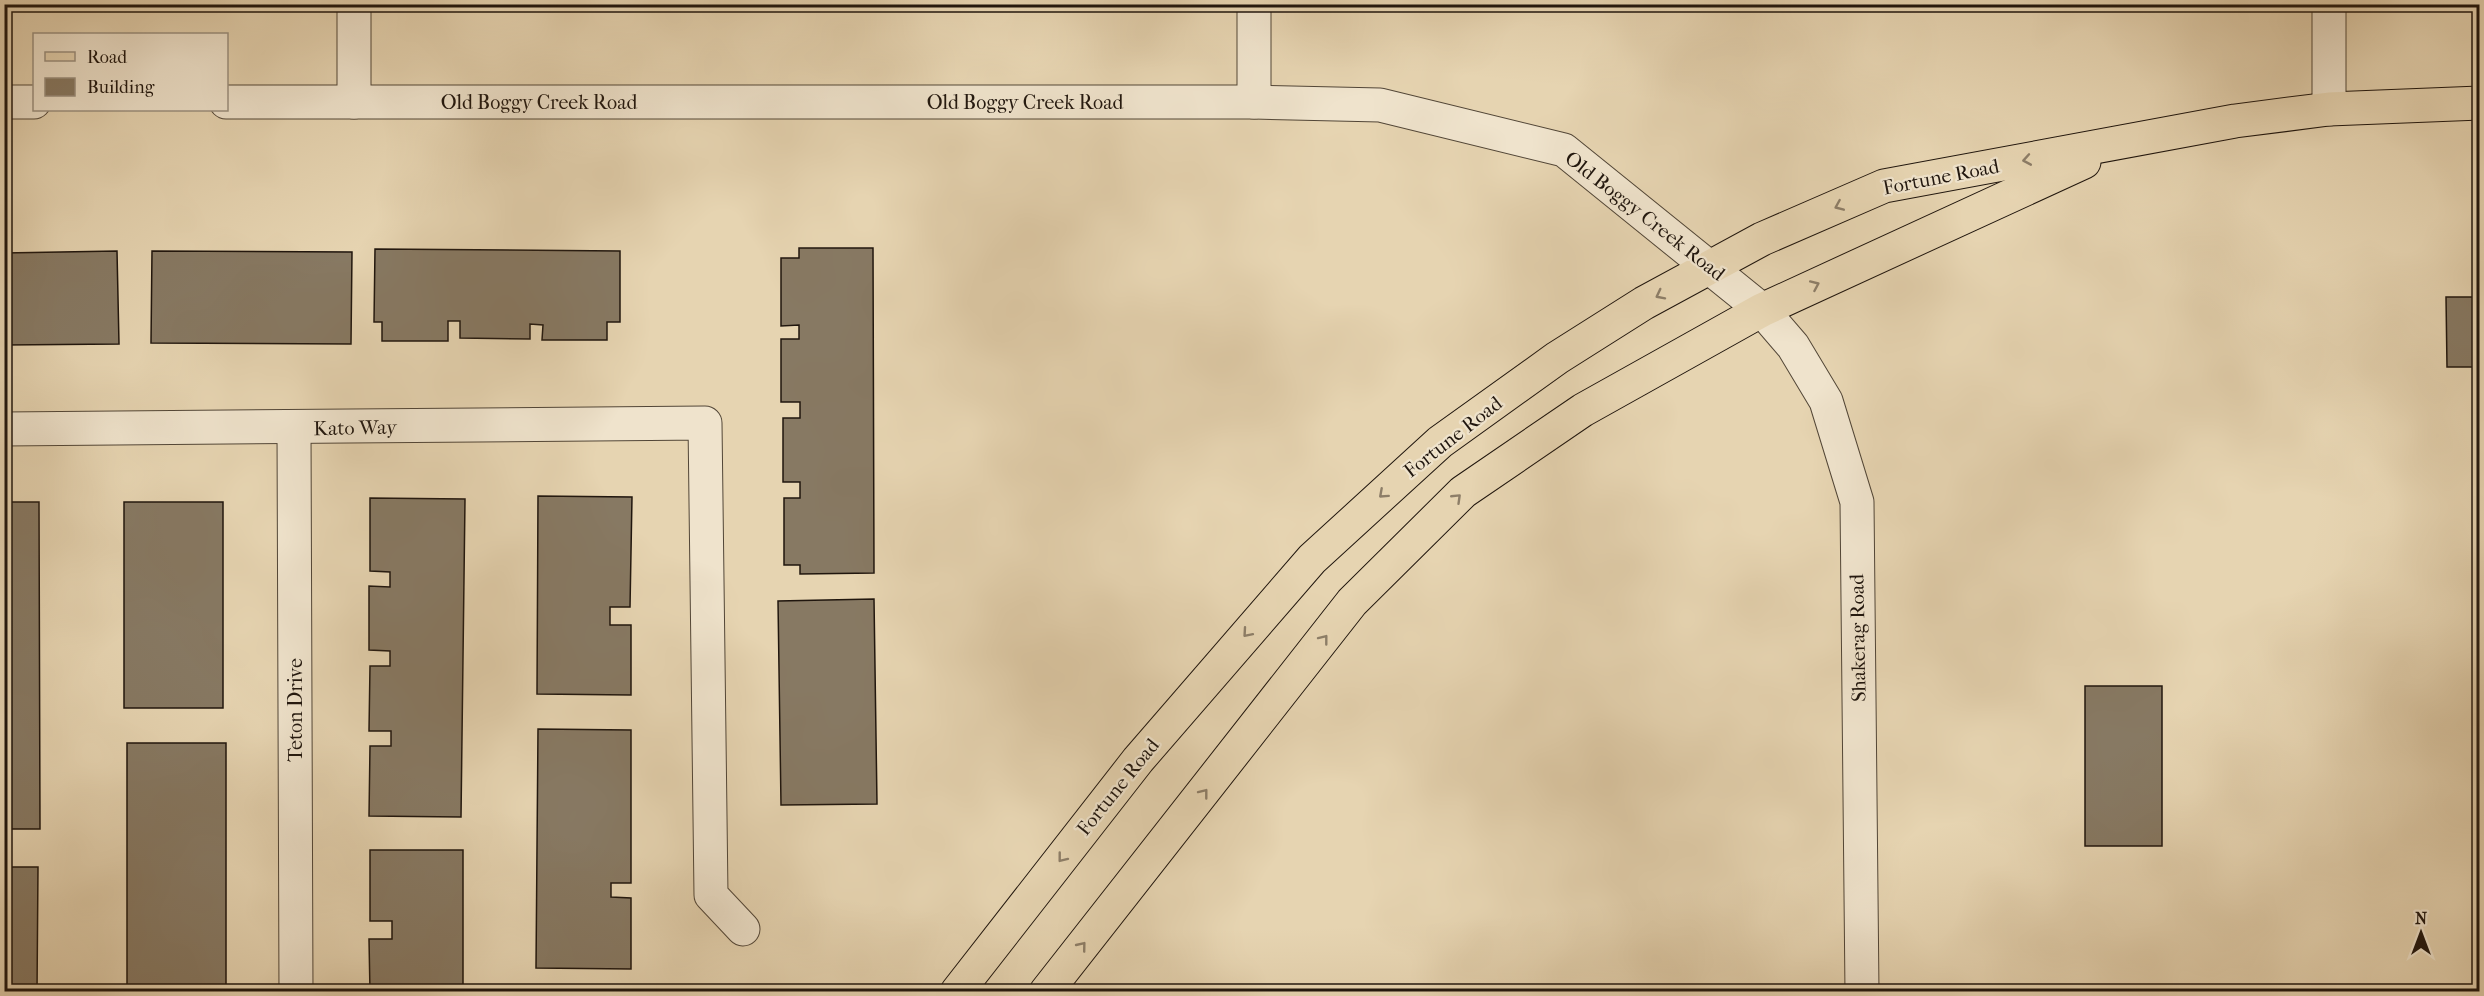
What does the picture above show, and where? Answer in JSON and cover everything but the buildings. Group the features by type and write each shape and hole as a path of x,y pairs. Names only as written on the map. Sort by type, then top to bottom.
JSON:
{"main road":[{"name":"Fortune Road","path":"957,992 1138,760 1311,559 1440,442 1586,340 1644,303 1762,239 1884,186 2235,120 2329,109 2480,103"},
{"name":"Fortune Road","path":"1046,992 1352,602 1463,492 1583,410 1762,310 2126,142"}],"street":[{"path":"354,4 354,102"},
{"path":"1254,4 1254,102"},
{"path":"2329,4 2329,109"},
{"path":"4,102 33,102"},
{"name":"Old Boggy Creek Road","path":"228,102 1254,102 1380,105 1564,150 1762,310"},
{"name":"Shakerag Road","path":"1762,310 1793,346 1826,401 1857,502 1862,992"},
{"name":"Kato Way","path":"4,429 294,429 705,423 711,895 743,929"},
{"name":"Teton Drive","path":"294,429 296,992"}],"shaded area":[{"path":"753,4 753,9 5,9 4,5"}]}
